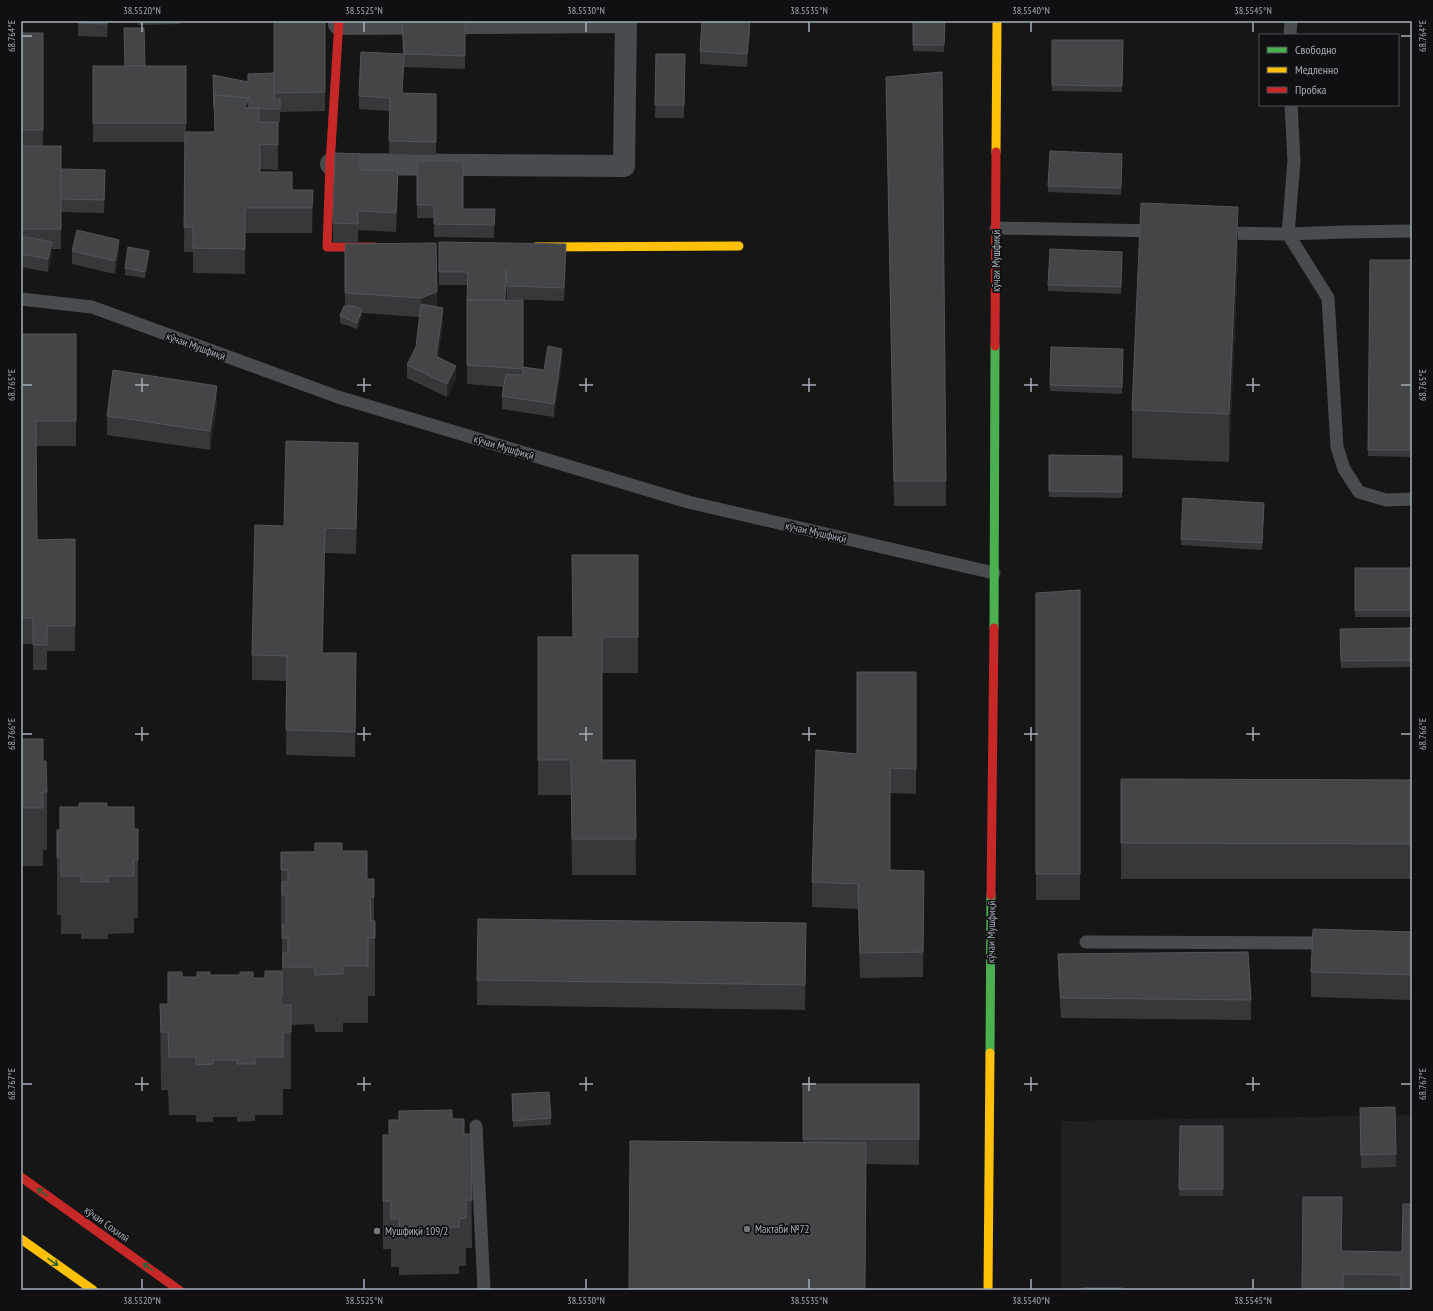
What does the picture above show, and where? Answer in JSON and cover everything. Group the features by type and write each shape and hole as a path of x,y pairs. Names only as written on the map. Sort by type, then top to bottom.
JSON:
{"street":[{"name":"кӯчаи Мушфиқӣ","path":"988,1290 997,21"},
{"path":"330,164 624,166 626,22 339,23 330,164 327,247 383,247"},
{"path":"525,246 739,246"},
{"name":"кӯчаи Соҳилӣ","path":"21,1177 179,1290"},
{"path":"21,1239 93,1290"}],"lane":[{"path":"1290,34 1291,21"},
{"path":"1291,106 1294,161 1288,234 1328,298 1337,447 1344,469 1359,492 1386,500 1412,499"},
{"path":"996,228 1170,232"},
{"path":"1209,232 1288,234 1412,231"},
{"name":"кӯчаи Мушфиқӣ","path":"21,299 92,307 338,397 688,502 994,573"},
{"path":"1086,942 1340,943"},
{"path":"476,1126 484,1290"}],"shaded area":[{"path":"1412,1115 1412,1290 1061,1290 1061,1121"}],"building":[{"path":"78,21 107,21 107,24 78,23"},
{"path":"274,21 325,21 325,92 274,93"},
{"path":"402,21 465,21 465,56 404,54"},
{"path":"702,21 750,21 747,54 700,51"},
{"path":"913,21 945,21 944,45 913,45"},
{"path":"124,28 144,28 145,66 125,66"},
{"path":"21,33 43,33 43,130 21,130"},
{"path":"1052,40 1123,40 1122,86 1052,85"},
{"path":"361,52 404,54 402,93 436,94 436,142 389,141 390,98 359,96"},
{"path":"656,54 685,54 684,105 655,105"},
{"path":"93,66 186,66 186,123 93,123"},
{"path":"942,72 946,481 894,481 886,77"},
{"path":"274,73 274,99 280,99 280,109 249,108 249,98 214,95 214,107 213,75 248,82 248,74"},
{"path":"214,95 249,98 244,108 259,108 259,122 278,122 278,145 260,144 260,172 292,172 292,190 313,190 312,208 245,208 245,249 193,248 193,227 184,227 185,132 215,132"},
{"path":"21,146 61,146 61,229 21,229"},
{"path":"1050,151 1122,154 1121,188 1048,186"},
{"path":"335,153 360,154 360,170 398,171 396,213 358,211 358,224 333,223"},
{"path":"417,161 463,161 463,209 495,209 494,225 434,224 434,205 417,205"},
{"path":"61,169 105,170 104,200 61,199"},
{"path":"1141,203 1238,207 1229,414 1132,410"},
{"path":"77,230 119,240 115,261 72,251"},
{"path":"21,236 52,242 48,259 21,254"},
{"path":"439,242 566,244 564,288 507,286 506,270 505,300 467,300 468,272 439,272"},
{"path":"436,243 437,292 421,298 345,293 345,244"},
{"path":"128,247 149,251 145,272 125,268"},
{"path":"1050,249 1122,252 1121,287 1048,285"},
{"path":"1370,260 1412,260 1412,450 1368,450"},
{"path":"467,300 523,300 523,369 467,365"},
{"path":"421,304 443,308 436,356 456,366 447,384 407,365 416,347"},
{"path":"344,306 354,306 362,310 357,323 340,316"},
{"path":"21,334 76,334 76,421 36,421 37,540 75,539 75,626 47,626 47,645 33,645 33,618 21,618"},
{"path":"548,346 562,349 554,404 502,396 506,374 523,375 523,367 544,370"},
{"path":"1051,347 1123,349 1122,387 1050,385"},
{"path":"113,370 217,386 210,431 107,416"},
{"path":"286,441 358,443 356,529 325,528 322,653 356,653 355,732 286,730 287,656 252,655 255,525 284,526"},
{"path":"1049,455 1122,456 1122,492 1049,491"},
{"path":"1183,498 1264,503 1262,543 1181,539"},
{"path":"572,555 638,555 638,637 602,637 602,760 635,760 636,839 572,839 571,760 538,760 538,637 573,637"},
{"path":"1355,568 1412,568 1412,610 1355,610"},
{"path":"1080,590 1080,874 1036,874 1036,593"},
{"path":"1412,628 1412,660 1341,661 1340,629"},
{"path":"857,672 916,672 916,769 890,768 890,870 924,871 923,952 860,953 858,884 812,882 816,750 857,754"},
{"path":"21,739 43,739 43,761 46,761 47,792 42,792 43,808 21,808"},
{"path":"1121,779 1412,780 1412,844 1121,843"},
{"path":"79,803 107,803 107,807 134,807 134,829 138,829 138,860 134,860 134,876 108,876 108,882 81,882 81,876 61,876 61,858 57,858 57,830 60,830 60,807 79,807"},
{"path":"315,843 342,843 342,851 367,851 367,879 374,879 374,897 370,897 371,921 375,921 375,938 368,938 368,966 343,966 343,974 315,975 314,967 283,967 283,953 288,953 288,938 282,938 282,925 286,925 286,895 282,895 282,882 288,882 288,870 281,870 281,852 315,852"},
{"path":"478,919 806,923 805,985 477,980"},
{"path":"1313,929 1412,932 1412,975 1311,972"},
{"path":"1248,952 1251,1000 1061,998 1058,954"},
{"path":"265,971 282,971 282,1005 291,1005 291,1032 283,1032 283,1057 255,1057 255,1064 237,1064 237,1060 213,1060 213,1064 196,1065 196,1057 169,1057 168,1032 161,1032 160,1004 168,1004 168,972 182,972 182,977 197,977 197,972 210,972 210,975 240,975 240,972 253,972 253,978 265,978"},
{"path":"803,1084 919,1084 919,1139 803,1139"},
{"path":"549,1092 551,1118 513,1121 512,1094"},
{"path":"1395,1107 1396,1154 1361,1155 1360,1108"},
{"path":"452,1110 452,1119 464,1119 464,1134 471,1134 472,1200 466,1200 466,1218 459,1219 459,1227 399,1227 399,1219 391,1219 391,1201 383,1201 383,1135 389,1135 389,1120 399,1120 399,1111"},
{"path":"1180,1126 1223,1126 1223,1189 1179,1189"},
{"name":"Мактаби №72","path":"630,1141 866,1143 865,1290 629,1290"},
{"path":"1303,1197 1342,1197 1341,1251 1402,1252 1403,1204 1412,1204 1412,1290 1401,1290 1401,1275 1343,1274 1343,1290 1302,1290"},
{"path":"1083,1288 1122,1288 1122,1290 1083,1290"}],"traffic: fast":[{"path":"994,628 995,346"},
{"path":"990,1053 991,895"}],"traffic: slow":[{"path":"996,152 997,21"},
{"path":"536,247 739,246"},
{"path":"988,1290 990,1053"},
{"path":"21,1239 93,1290"}],"traffic: jam":[{"path":"339,21 330,164 327,247 374,247"},
{"path":"995,346 996,152"},
{"path":"991,895 994,628"},
{"path":"21,1177 179,1290"}],"place":[{"name":"Мактаби №72","path":"747,1229"},
{"name":"Мушфиқӣ 109/2","path":"377,1231"}]}
